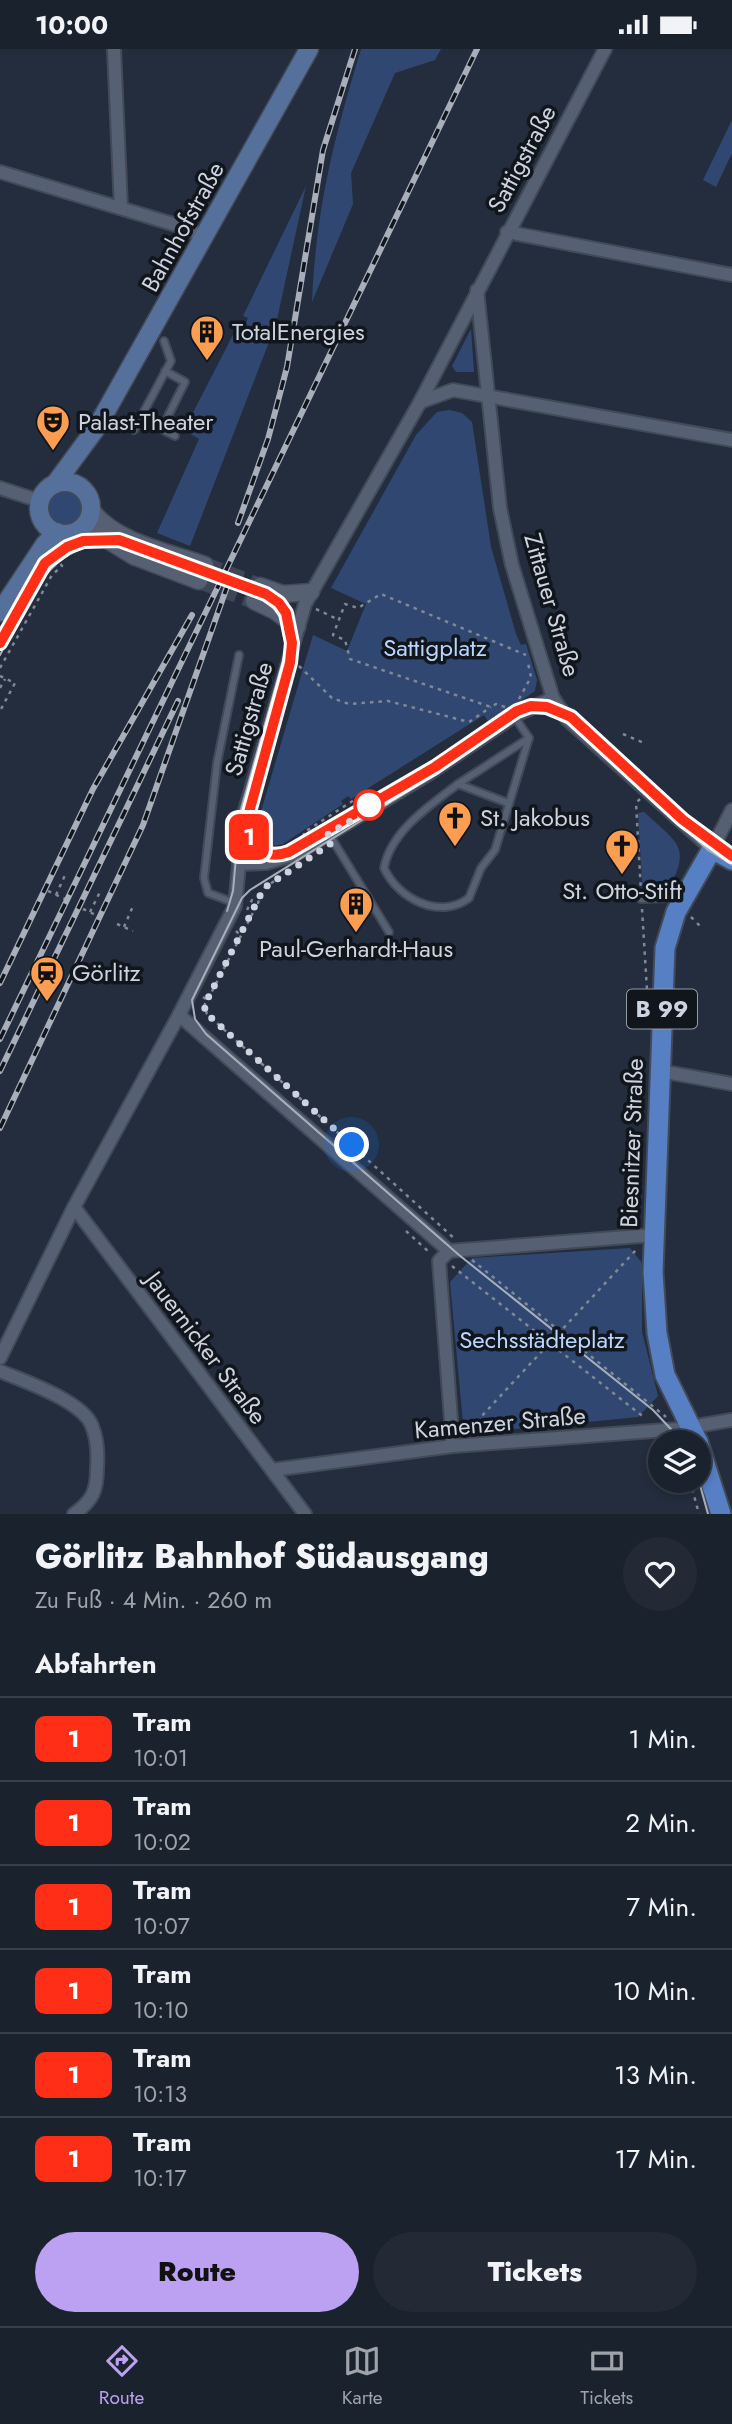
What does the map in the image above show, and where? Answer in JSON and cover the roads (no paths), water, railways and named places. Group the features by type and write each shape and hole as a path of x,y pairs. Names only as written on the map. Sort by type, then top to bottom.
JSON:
{"main road":[{"name":"Bahnhofstraße","path":"16,585 41,510 55,484 97,427 309,49"},
{"name":"Bahnhofstraße","path":"90,508 83,490 82,468 97,427"},
{"path":"55,484 70,483 83,490"},
{"path":"41,510 57,532 68,533 79,529 88,518 90,508"},
{"name":"Bahnhofstraße","path":"0,612 16,585 57,532"},
{"name":"Zittauer Straße","path":"712,849 732,860"},
{"name":"Biesnitzer Straße","path":"689,1430 660,1355 646,1235 660,1071 665,948 671,922 712,849"},
{"name":"Biesnitzer Straße","path":"711,1489 720,1514"}],"street":[{"path":"114,49 121,208"},
{"name":"Sattigstraße","path":"0,1358 74,1207 179,1015 236,903 244,814 297,627 311,592 420,401 605,49"},
{"path":"0,172 121,208 205,237"},
{"path":"507,232 732,275"},
{"path":"477,289 489,399"},
{"path":"420,401 453,390 489,399 732,440"},
{"name":"Zittauer Straße","path":"489,399 500,508 512,565 532,653 553,698 567,719 712,849"},
{"path":"0,488 41,510"},
{"path":"90,508 115,531 205,565"},
{"path":"79,529 91,530 133,556 199,581"},
{"path":"297,627 257,594 311,592"},
{"path":"239,864 265,863 289,857 426,775 511,712 553,698"},
{"path":"712,849 732,810"},
{"path":"179,1015 454,1250"},
{"path":"660,1071 732,1084"},
{"name":"Jauernicker Straße","path":"74,1207 305,1514"},
{"path":"453,1446 439,1261 454,1250 646,1235"},
{"path":"0,1371 49,1392 80,1411 92,1424 97,1486 91,1500 74,1514"},
{"name":"Kamenzer Straße","path":"705,1430 732,1420"},
{"name":"Kamenzer Straße","path":"272,1470 453,1446 648,1431"}],"lane":[{"path":"134,430 171,361 164,341"},
{"path":"165,372 185,382 168,416"},
{"path":"140,418 175,436"},
{"path":"236,903 208,893 204,879 217,763 239,655"},
{"path":"511,712 528,738"},
{"path":"528,738 495,850 481,868 469,898 448,908 416,902 397,889 384,868 391,845 428,807 528,738"},
{"path":"458,785 508,803"},
{"path":"328,834 389,932"},
{"path":"641,899 668,898 680,904"}],"tunnel":[{"path":"205,565 260,586"},
{"path":"199,581 254,601"}],"tram line":[{"name":"1","path":"0,643 36,576 54,555 83,541 99,538 119,540 266,594 275,599 286,613 292,634 290,663 248,816 251,840 259,851 272,856 289,852 435,767 517,711 535,706 553,708 571,717 683,820 732,856"},
{"path":"0,655 20,615 44,577 59,562 76,551 96,546 120,547 201,576"},
{"path":"227,911 233,891 240,813 286,649 285,632 280,617 271,605 256,597"},
{"path":"672,1430 653,1410 459,1255 206,1034 195,1019 192,1000 242,898 250,890 415,787 526,711 547,712 559,716 708,850 732,865"},
{"path":"248,816 251,840 259,851 280,855 301,845"},
{"path":"702,1493 708,1514"}],"railway":[{"path":"238,523 268,439 287,367 323,150 355,49"},
{"path":"0,1039 477,49"},
{"path":"0,1128 143,825 229,581"},
{"path":"0,983 93,789 192,615"},
{"path":"0,1071 178,701"}],"place":[{"name":"TotalEnergies","path":"207,362"},
{"name":"Palast-Theater","path":"53,452"},
{"name":"St. Jakobus","path":"455,848"},
{"name":"St. Otto-Stift","path":"622,876"},
{"name":"Paul-Gerhardt-Haus","path":"356,934"},
{"name":"Görlitz","path":"47,1003"}],"park label":[{"name":"Sattigplatz","path":"435,648"},
{"name":"Sechsstädteplatz","path":"542,1340"}]}
